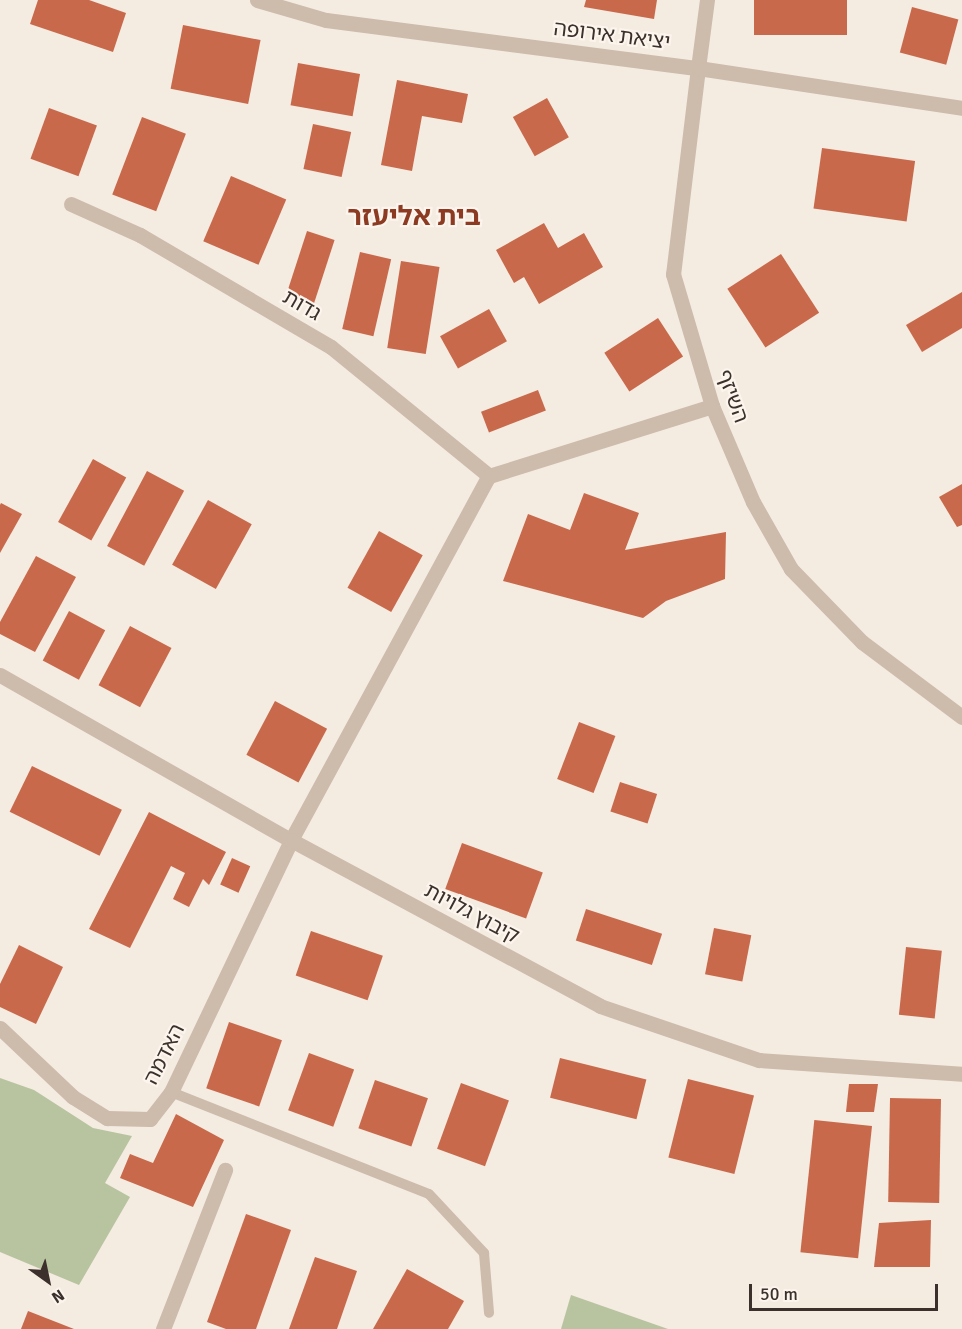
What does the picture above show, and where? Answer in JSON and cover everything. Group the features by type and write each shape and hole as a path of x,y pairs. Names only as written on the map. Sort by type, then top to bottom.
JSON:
{"street":[{"name":"יציאת אירופה","path":"257,0 326,20 698,68 962,108"},
{"name":"השיזף","path":"707,0 673,274 712,406 753,502 791,569 862,642 962,717"},
{"name":"גדות","path":"71,204 140,235 331,347 489,476"},
{"path":"489,476 712,406"},
{"name":"האדמה","path":"0,1028 73,1097 107,1118 150,1119 171,1092 291,840 489,476"},
{"name":"קיבוץ גלויות","path":"0,675 291,840 600,1006 759,1060 962,1074"},
{"path":"163,1329 225,1170"}],"lane":[{"path":"171,1092 429,1194 484,1253 489,1312"}],"green space":[{"path":"0,1078 34,1090 93,1128 132,1136 105,1183 130,1197 79,1285 0,1252"},
{"path":"571,1295 668,1329 561,1329"}],"building":[{"path":"38,0 89,0 126,13 113,52 30,24"},
{"path":"586,0 657,0 654,19 584,7"},
{"path":"754,0 847,0 847,35 754,35"},
{"path":"912,7 958,19 946,65 900,52"},
{"path":"183,25 261,40 248,104 171,89"},
{"path":"298,63 360,74 353,116 291,105"},
{"path":"397,80 468,94 462,123 422,116 412,171 381,165"},
{"path":"547,98 569,137 535,156 513,117"},
{"path":"49,108 97,125 78,176 31,159"},
{"path":"142,117 186,134 156,211 112,194"},
{"path":"313,124 351,132 342,177 303,169"},
{"path":"822,148 915,161 907,221 814,208"},
{"path":"231,176 286,199 258,265 203,241"},
{"path":"544,223 558,248 584,233 603,267 539,304 524,277 514,283 496,250"},
{"path":"307,231 335,240 314,304 286,295"},
{"path":"360,252 391,259 373,336 342,329"},
{"path":"781,254 819,313 765,348 727,289"},
{"path":"401,261 440,267 426,354 387,348"},
{"path":"962,292 962,328 922,352 906,325"},
{"path":"489,309 507,341 458,369 440,336"},
{"path":"658,318 683,357 629,391 604,353"},
{"path":"538,390 546,411 489,432 481,412"},
{"path":"93,459 126,477 91,540 58,522"},
{"path":"147,471 184,491 144,566 107,546"},
{"path":"962,484 962,525 957,527 939,497"},
{"path":"584,493 639,513 625,550 726,532 725,579 666,601 643,618 503,581 528,514 570,530"},
{"path":"208,500 252,524 216,589 172,565"},
{"path":"1,503 22,514 0,553 0,505"},
{"path":"379,531 423,555 391,612 347,588"},
{"path":"36,556 76,577 35,652 0,634 0,622"},
{"path":"69,611 105,630 79,680 43,660"},
{"path":"130,626 171,648 140,707 99,685"},
{"path":"275,701 327,729 298,783 246,755"},
{"path":"579,722 615,736 594,793 557,779"},
{"path":"32,766 122,810 100,856 10,812"},
{"path":"620,782 657,794 648,824 610,811"},
{"path":"149,812 226,852 209,885 203,879 189,907 173,899 185,873 171,866 130,948 89,929"},
{"path":"462,843 543,872 526,918 445,889"},
{"path":"232,858 250,866 238,893 220,884"},
{"path":"586,909 662,934 652,965 576,940"},
{"path":"714,928 751,935 742,981 705,974"},
{"path":"311,931 383,956 368,1000 296,975"},
{"path":"19,945 63,967 36,1024 0,1007 0,984"},
{"path":"906,947 942,951 935,1018 899,1015"},
{"path":"229,1022 282,1040 259,1106 206,1088"},
{"path":"309,1053 354,1069 333,1127 288,1110"},
{"path":"560,1058 646,1080 636,1119 550,1098"},
{"path":"688,1079 754,1095 734,1174 668,1158"},
{"path":"375,1080 428,1098 411,1146 358,1128"},
{"path":"461,1083 509,1100 485,1166 437,1149"},
{"path":"849,1084 878,1084 874,1112 846,1112"},
{"path":"890,1098 941,1099 939,1203 888,1202"},
{"path":"176,1114 224,1140 193,1207 120,1178 130,1154 153,1163"},
{"path":"814,1120 872,1126 858,1258 800,1252"},
{"path":"246,1214 291,1230 256,1329 226,1329 207,1322"},
{"path":"931,1220 930,1267 874,1267 879,1223"},
{"path":"315,1257 357,1271 337,1329 289,1329"},
{"path":"407,1269 464,1301 448,1329 373,1329"},
{"path":"28,1311 74,1329 21,1329"}],"district":[{"name":"בית אליעזר","path":"414,217"}]}
